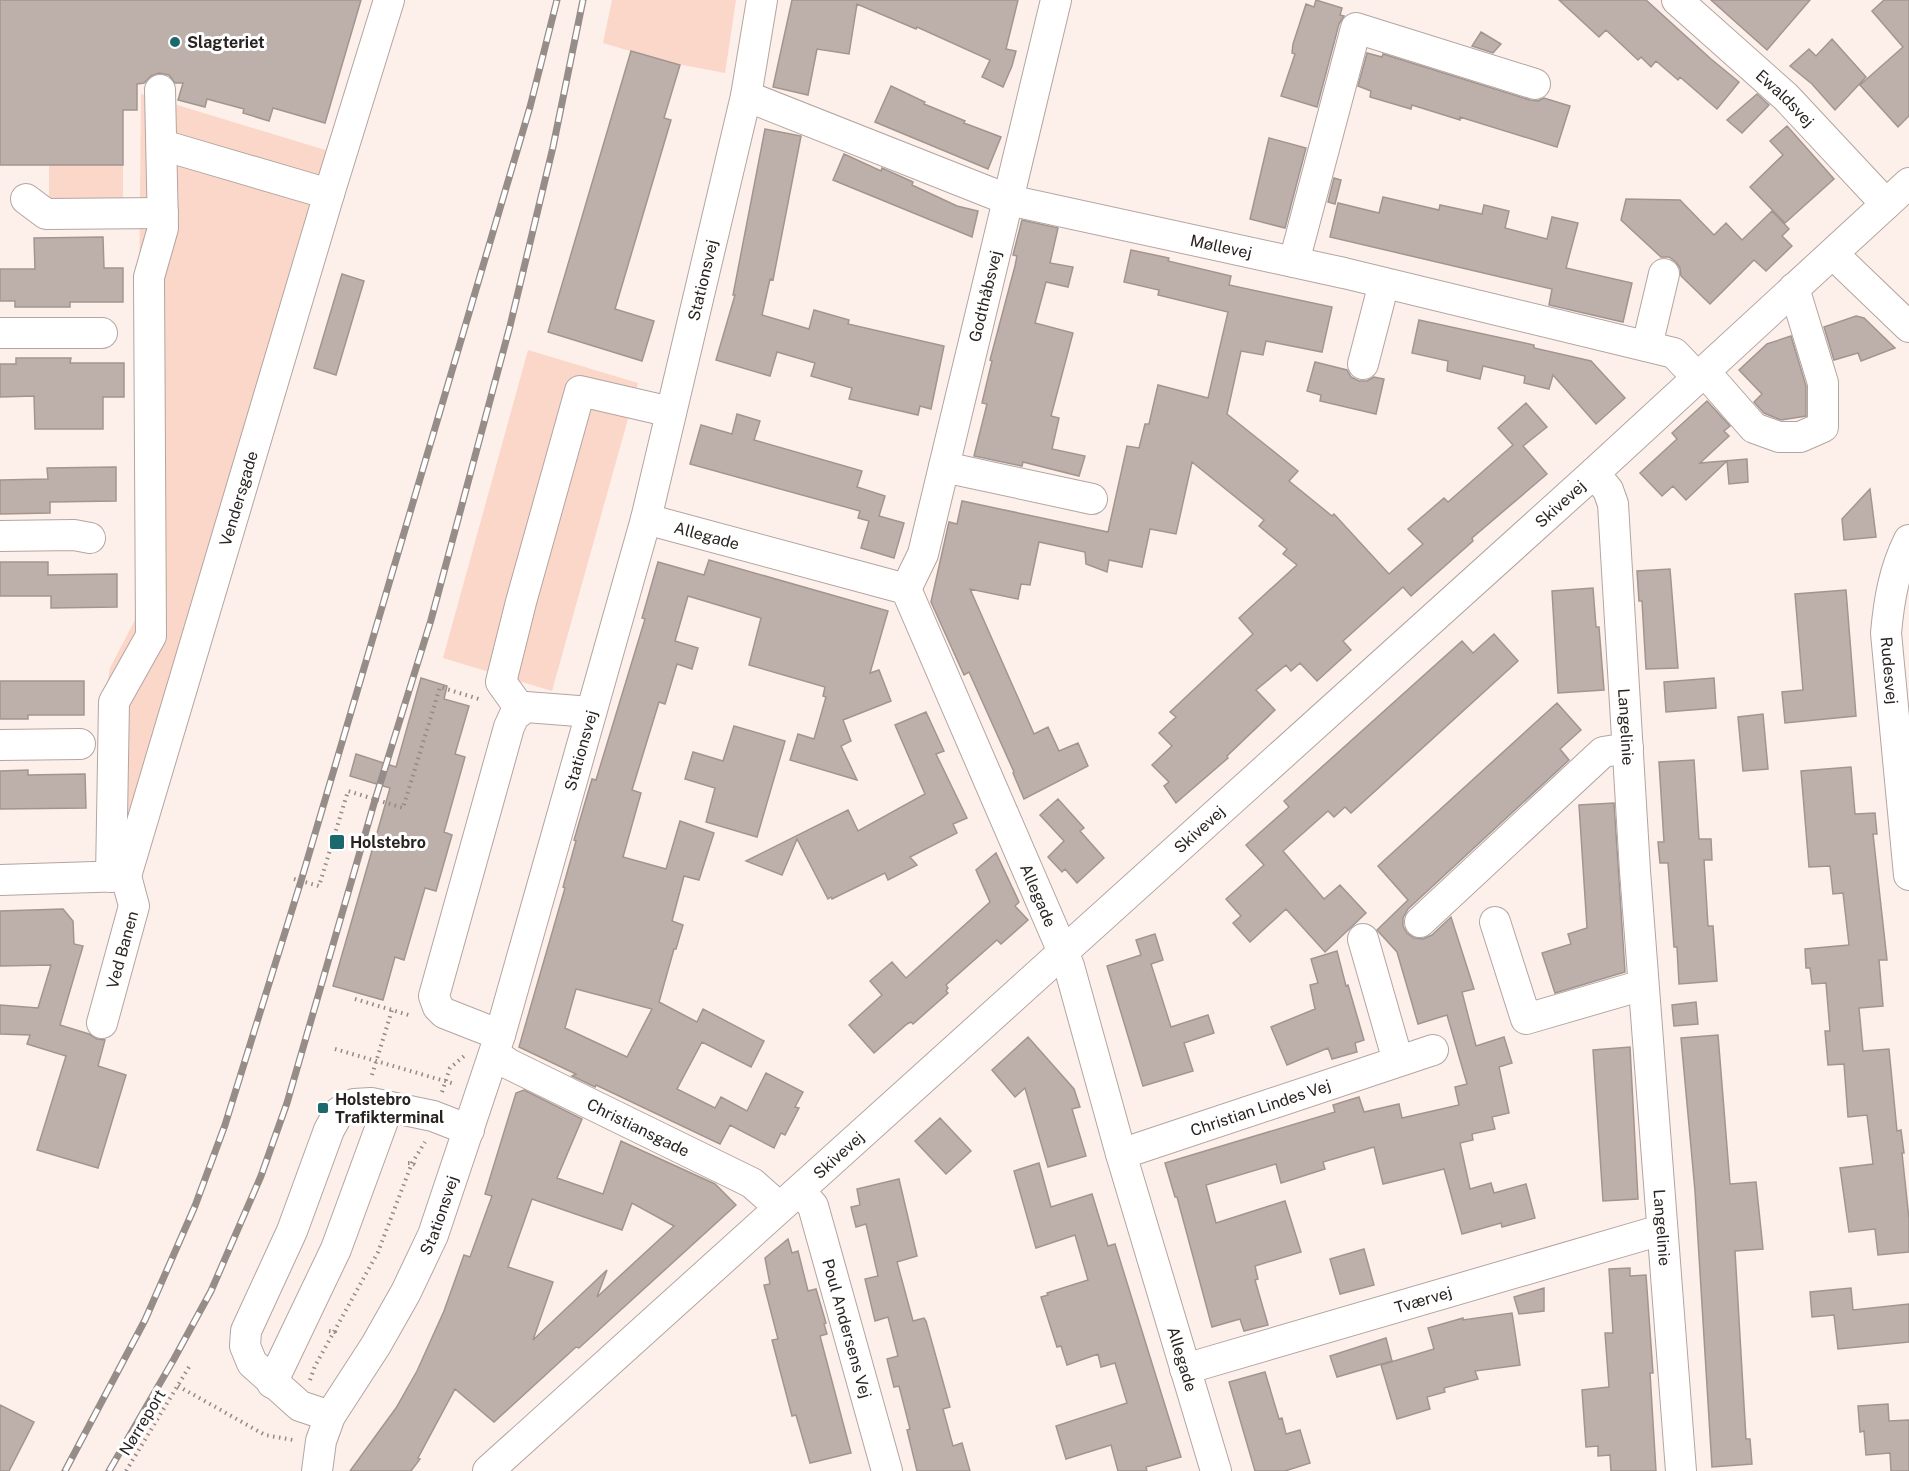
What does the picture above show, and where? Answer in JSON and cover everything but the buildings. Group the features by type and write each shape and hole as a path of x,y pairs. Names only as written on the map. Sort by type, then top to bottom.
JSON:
{"street":[{"name":"Vendersgade","path":"118,876 389,0"},
{"name":"Stationsvej","path":"319,1458 330,1416 376,1345 406,1292 433,1235 497,1044 646,519 746,96 762,0"},
{"name":"Godthåbsvej","path":"906,589 923,554 1056,0"},
{"name":"Ewaldsvej","path":"1677,0 1786,97 1886,204"},
{"path":"1294,262 1356,28 1535,84"},
{"name":"Ved Banen","path":"102,1023 134,906 118,876 114,702 150,636 149,278 164,228 160,90"},
{"name":"Møllevej","path":"746,96 1009,200 1294,262 1674,353 1700,374 1754,428 1779,438 1800,437 1823,427 1824,383 1794,288"},
{"path":"162,145 329,194"},
{"name":"Skivevej","path":"488,1471 1594,473 1909,183"},
{"path":"26,200 46,214 163,213"},
{"path":"1833,254 1909,327"},
{"path":"1647,346 1664,274"},
{"path":"1363,364 1384,283"},
{"path":"0,333 102,333"},
{"path":"591,712 531,707 521,710 501,682 521,602 580,391 671,412"},
{"path":"944,467 1092,499"},
{"name":"Langelinie","path":"1594,473 1608,490 1613,504 1643,985 1681,1471"},
{"name":"Allegade","path":"646,519 906,589 1069,966 1121,1154 1216,1471"},
{"path":"0,536 74,535 90,538"},
{"name":"Rudesvej","path":"1909,540 1901,556 1890,594 1886,633 1909,875"},
{"name":"Christiansgade","path":"521,710 514,716 509,727 434,996 435,1002 444,1013 497,1044 509,1064 789,1199"},
{"path":"0,745 80,744"},
{"path":"1420,922 1603,752 1628,748"},
{"path":"0,880 118,876"},
{"path":"1495,922 1526,1019 1643,985"},
{"path":"1363,939 1398,1060"},
{"name":"Christian Lindes Vej","path":"1121,1154 1433,1050"},
{"path":"272,1383 348,1220 376,1105"},
{"path":"330,1416 300,1406 272,1383 248,1357 245,1346 246,1331 292,1231 334,1118 346,1107 376,1105 434,1116 469,1130"},
{"name":"Poul Andersens Vej","path":"789,1199 813,1206 886,1471"},
{"name":"Tværvej","path":"1185,1369 1661,1230"}],"path":[{"path":"294,879 319,886 348,791 403,808 440,687 521,710"},
{"path":"355,999 392,1010 377,1061 376,1105"},
{"path":"291,1448 300,1406 315,1366 378,1252 410,1163 424,1144 450,1068 473,1048 497,1044"},
{"path":"335,1048 434,1079 446,1080 481,1094"},
{"path":"410,1163 418,1167"},
{"path":"329,1330 335,1332 338,1337"},
{"name":"Nørreport","path":"126,1471 189,1368"},
{"path":"178,1386 265,1435 291,1440 319,1458"}],"shaded area":[{"path":"612,0 736,0 725,73 667,62 603,43"},
{"path":"141,94 332,152 121,837 105,696 110,668 139,612"},
{"path":"49,165 123,165 123,199 49,199"},
{"path":"528,350 638,383 552,691 443,658"}],"railway":[{"path":"65,1471 145,1320 195,1206 225,1125 301,881 530,107 557,0"},
{"path":"109,1471 211,1291 261,1176 287,1103 375,800 431,620 510,326 553,147 583,0"}],"place":[{"name":"Slagteriet","path":"175,42"},
{"name":"Holstebro","path":"337,842"},
{"name":"Holstebro Trafikterminal","path":"323,1108"}]}
